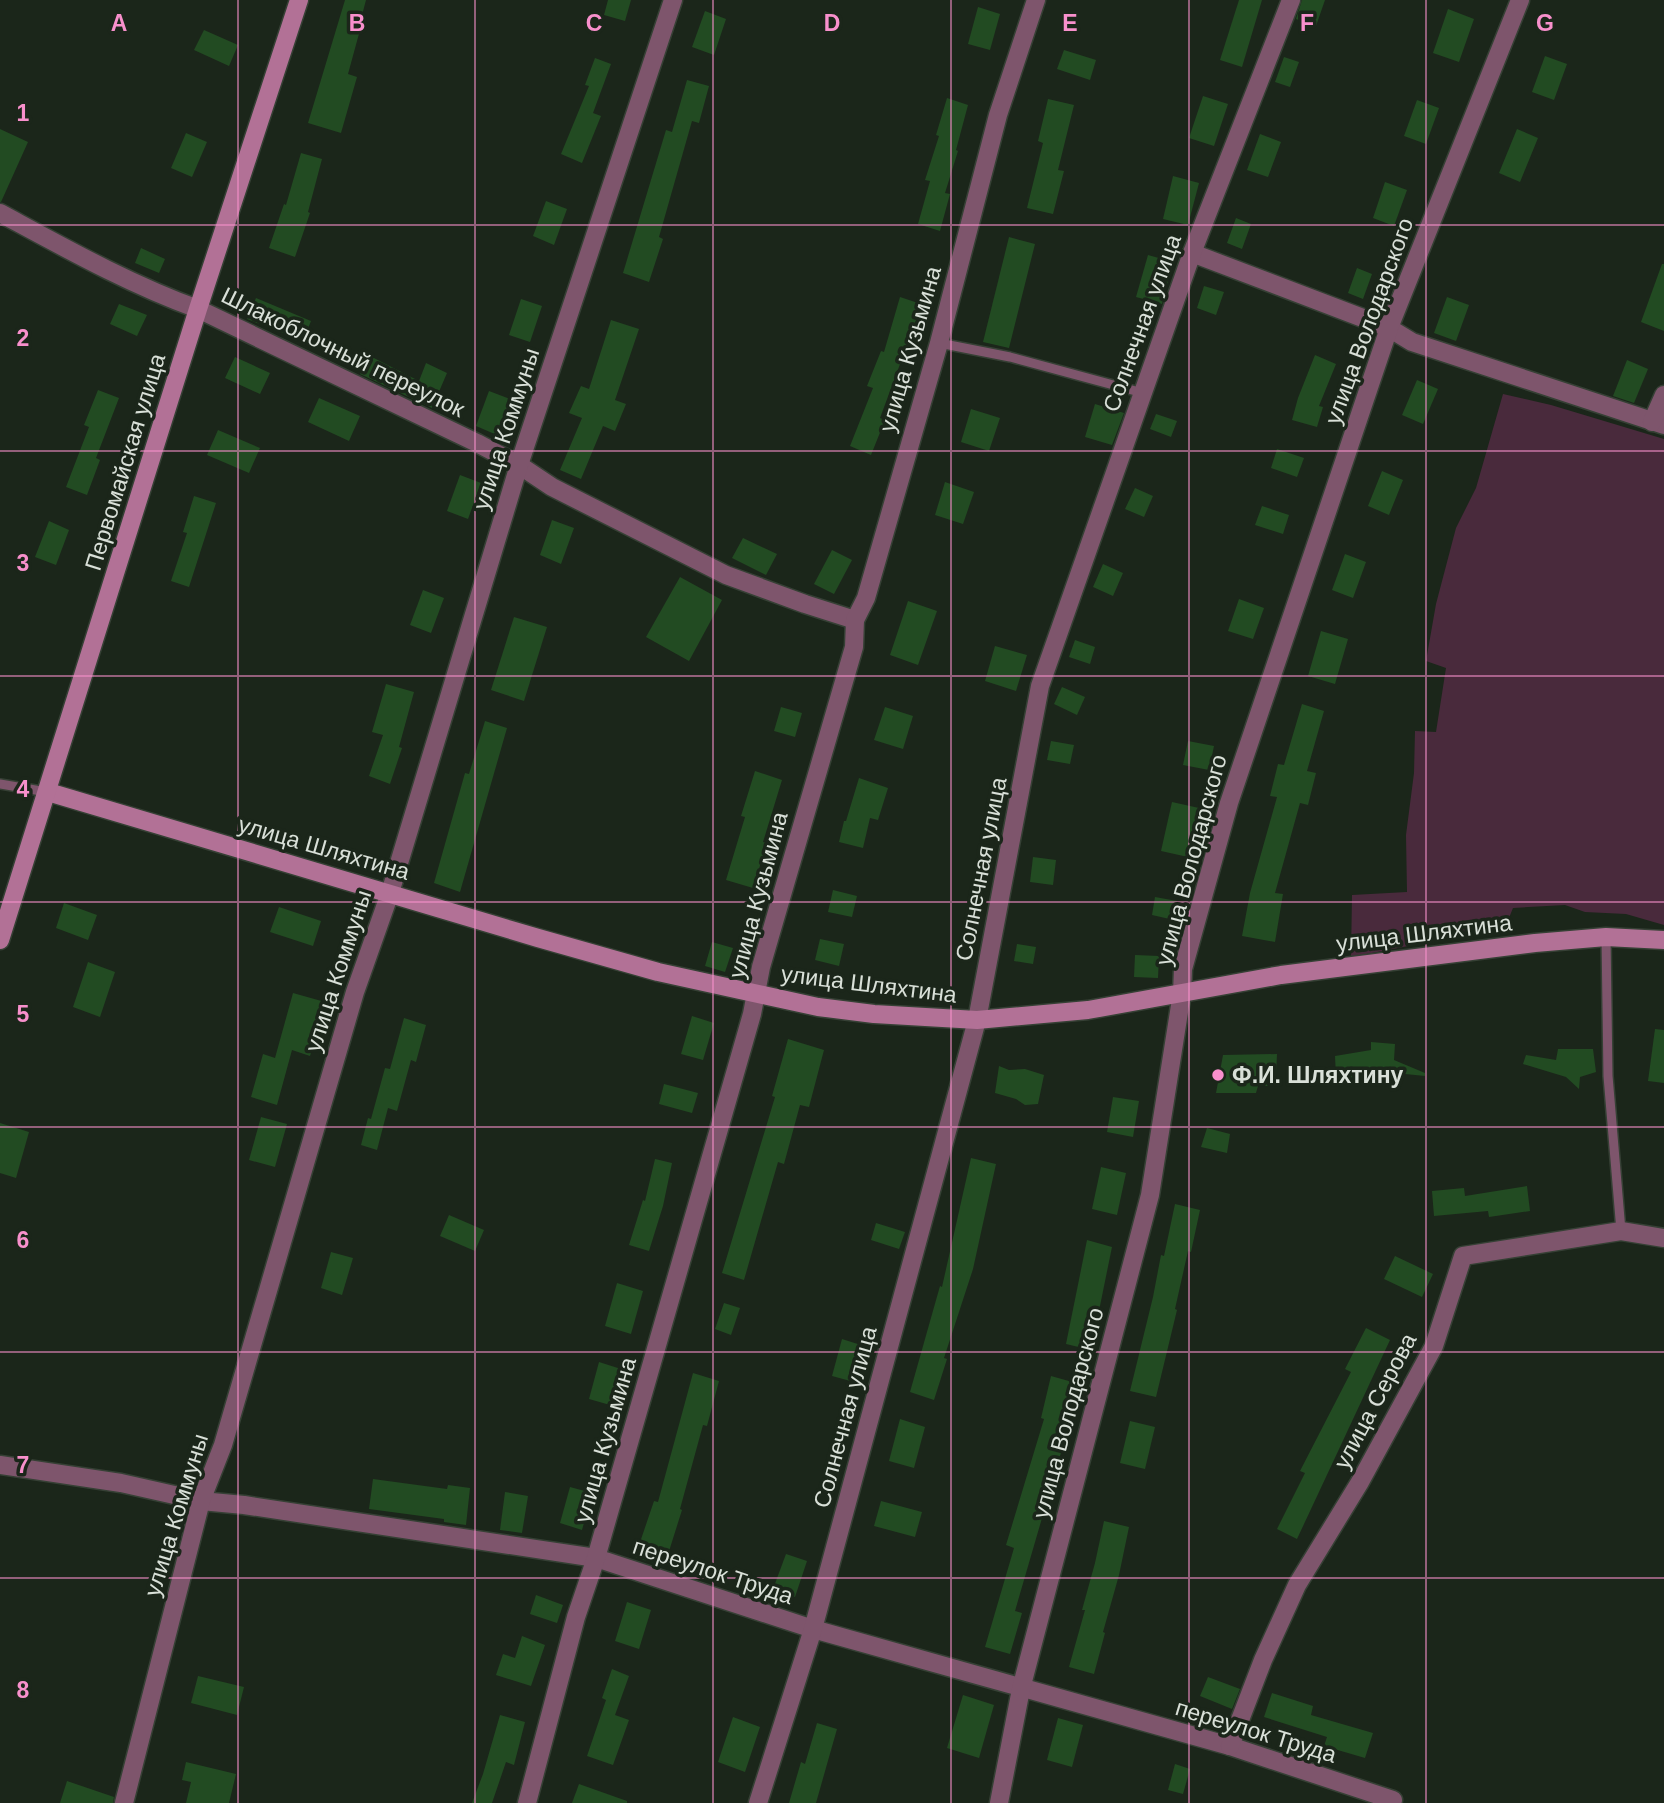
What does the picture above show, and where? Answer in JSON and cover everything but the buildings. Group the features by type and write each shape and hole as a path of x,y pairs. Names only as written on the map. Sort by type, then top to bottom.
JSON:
{"main road":[{"name":"Первомайская улица","path":"0,940 198,309 299,0"},
{"name":"улица Шляхтина","path":"48,792 658,972 818,1007 874,1014 977,1020 1088,1010 1281,975 1535,943 1606,937 1664,940"}],"street":[{"name":"улица Коммуны","path":"124,1803 201,1501 223,1445 355,992 390,892 519,465 673,0"},
{"name":"улица Кузьмина","path":"527,1803 576,1617 596,1558 756,994 761,967 854,647 855,620 866,598 939,343 998,116 1036,0"},
{"name":"Солнечная улица","path":"758,1803 813,1629 977,1020 1040,686 1192,253 1291,0"},
{"name":"улица Володарского","path":"999,1803 1021,1689 1150,1195 1182,993 1183,969 1228,803 1389,328 1520,0"},
{"name":"Шлакоблочный переулок","path":"0,213 114,274 158,295 198,309 519,465 552,487 726,575 855,620"},
{"path":"1192,253 1389,328 1412,342 1658,423 1664,395"},
{"name":"улица Серова","path":"1230,1745 1263,1661 1297,1586 1360,1482 1434,1346 1462,1256 1621,1231 1664,1238"},
{"name":"переулок Труда","path":"0,1465 121,1483 201,1501 244,1505 596,1558 813,1629 1230,1745 1393,1800"}],"lane":[{"path":"939,343 1010,357 1143,393"},
{"path":"0,784 48,792"},
{"path":"1606,937 1608,1076 1621,1231"}],"shaded area":[{"path":"1503,394 1551,405 1664,439 1664,925 1626,914 1585,912 1565,905 1513,908 1504,930 1351,957 1352,895 1407,892 1406,835 1414,773 1415,731 1436,732 1446,668 1426,661 1436,604 1456,528 1476,488"}],"place":[{"name":"Ф.И. Шляхтину","path":"1218,1075"}]}
